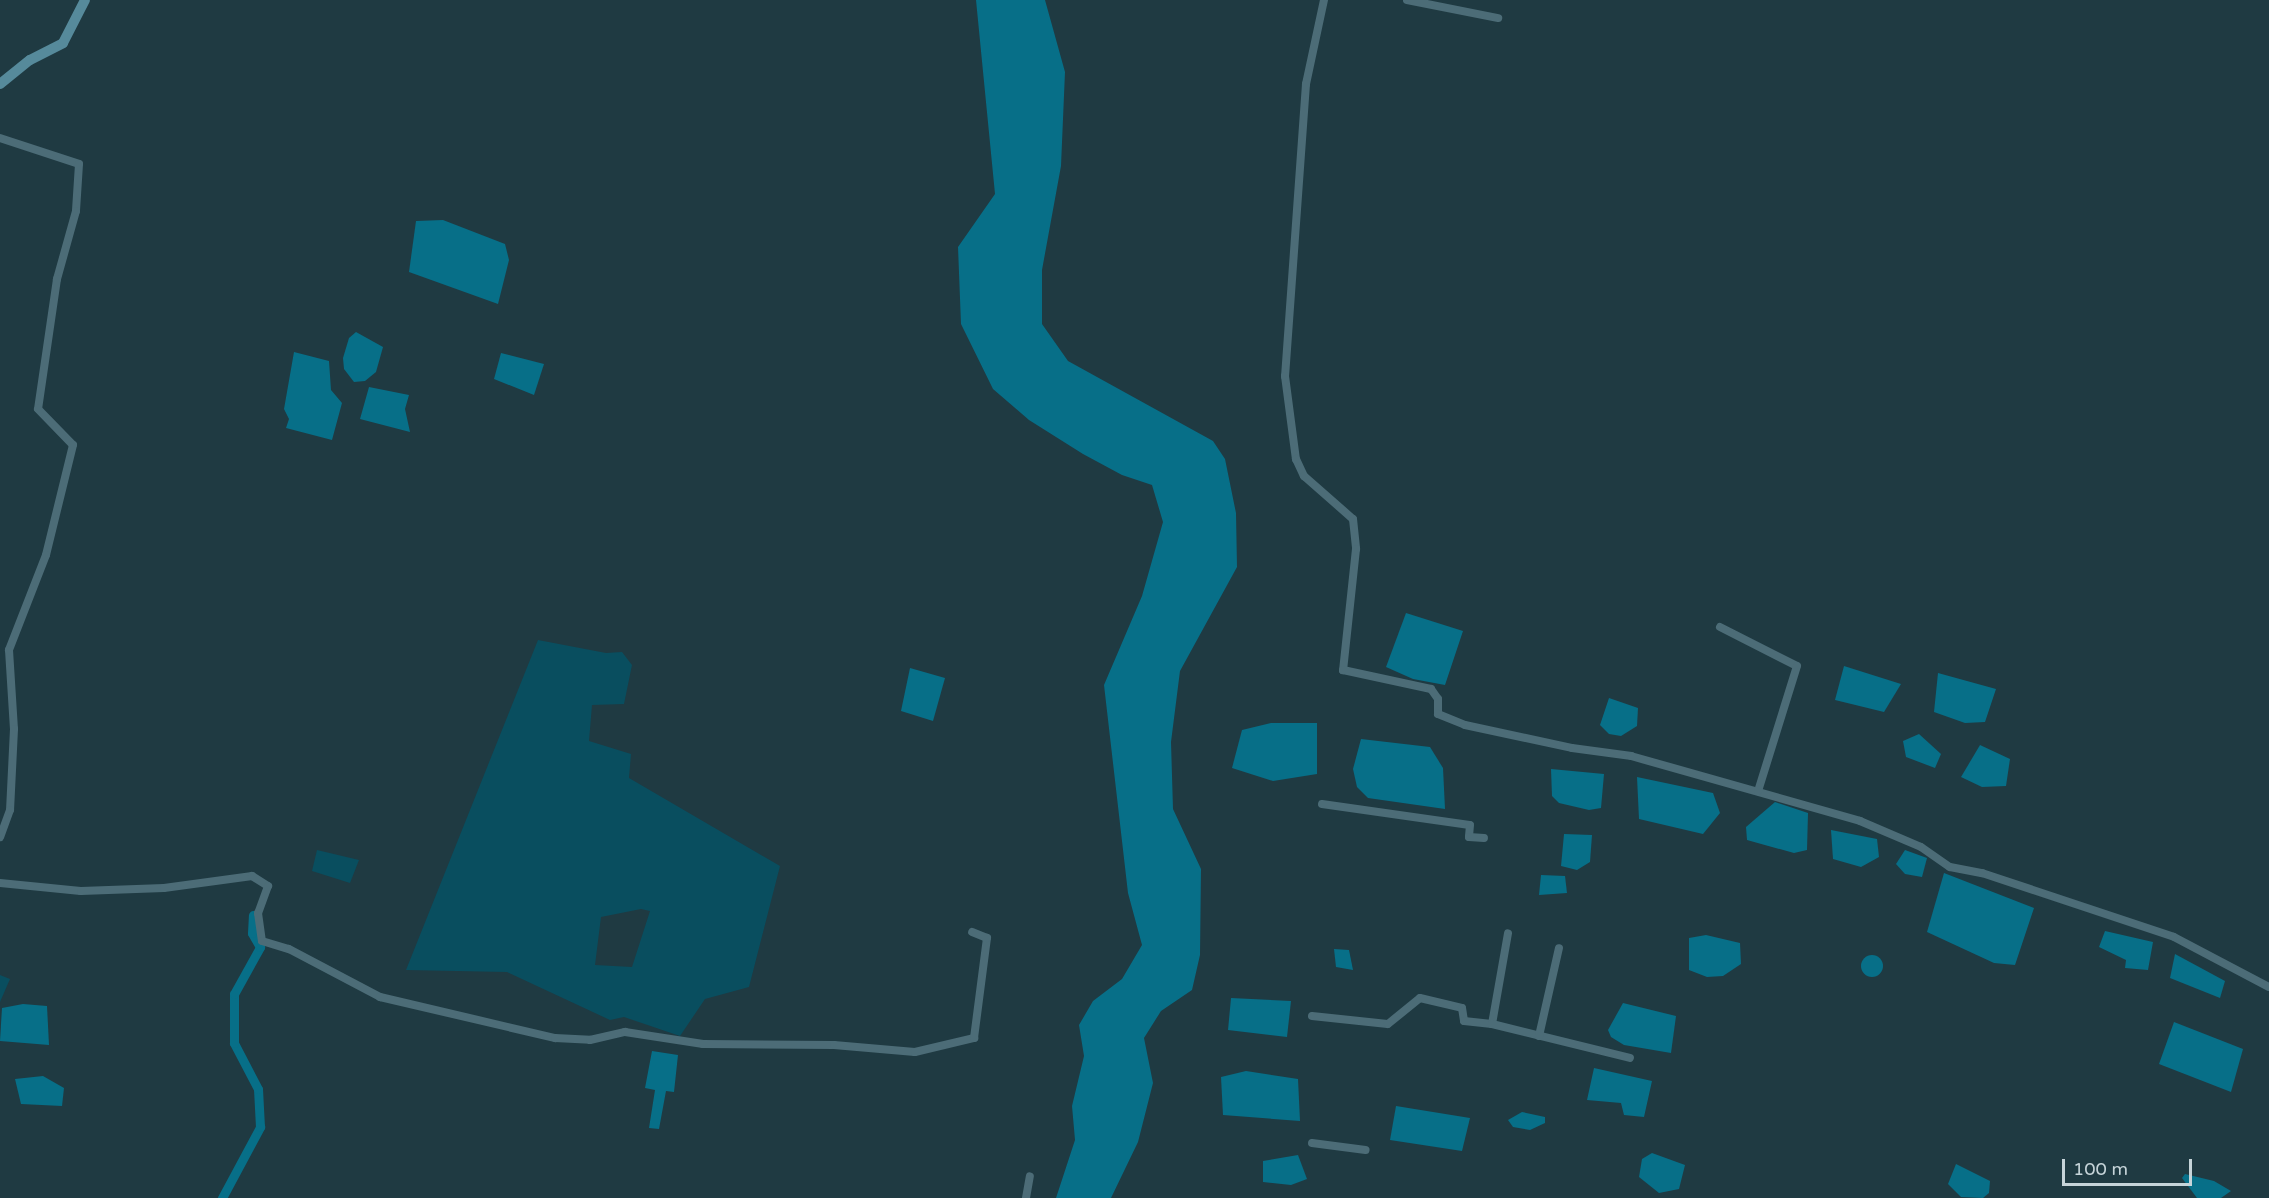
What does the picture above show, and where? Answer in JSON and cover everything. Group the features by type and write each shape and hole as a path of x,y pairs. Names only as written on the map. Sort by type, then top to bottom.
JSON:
{"main road":[{"path":"0,84 30,60 63,43 85,0"}],"street":[{"path":"1324,0 1311,53 1302,128 1285,349 1296,459 1304,476 1353,519 1356,549 1343,670 1431,690 1438,699 1438,714 1465,725 1572,748 1631,756 1860,821 1921,846 1950,867 1993,877 2174,937 2269,987"},
{"path":"1407,0 1498,18"},
{"path":"0,138 79,164 76,210 57,279 38,409 73,445 46,555 9,650 14,729 11,798 0,837"},
{"path":"1720,627 1797,666 1758,791"},
{"path":"1322,804 1470,825 1469,837 1484,838"},
{"path":"0,883 81,891 164,888 252,876 268,886 258,913 262,940 289,949 380,997 555,1038 590,1040 625,1032 703,1044 834,1045 915,1052 974,1038 987,938 972,932"},
{"path":"1492,1024 1508,933"},
{"path":"1539,1036 1559,948"},
{"path":"1312,1016 1388,1024 1420,998 1462,1008 1464,1021 1492,1024 1630,1058"},
{"path":"1312,1143 1366,1150"},
{"path":"1026,1198 1030,1176"}],"shaded area":[{"path":"976,0 1045,0 1065,72 1061,166 1042,270 1042,324 1068,361 1213,441 1225,459 1236,513 1237,567 1180,671 1171,742 1173,809 1201,869 1200,955 1192,990 1161,1011 1144,1038 1153,1083 1138,1142 1111,1198 1056,1198 1075,1140 1072,1106 1084,1056 1079,1025 1093,1001 1122,979 1142,945 1128,893 1104,685 1142,596 1163,522 1152,485 1122,475 1083,454 1029,420 993,389 961,324 958,247 995,194"},
{"path":"443,220 505,244 509,260 498,304 409,272 416,221"},
{"path":"356,332 383,347 376,372 365,381 354,382 344,369 343,358 349,338"},
{"path":"294,352 329,361 331,390 342,403 332,440 286,428 289,419 284,409"},
{"path":"501,353 544,364 534,395 494,379"},
{"path":"369,387 409,395 405,409 410,432 360,419"},
{"path":"1406,613 1463,631 1445,685 1413,679 1386,667"},
{"path":"538,640 606,653 622,652 632,665 624,704 592,705 589,741 631,754 629,778 780,866 749,987 705,999 680,1036 624,1017 610,1020 507,972 406,970","holes":["641,909 650,911 632,967 595,965 601,917"]},
{"path":"1844,666 1901,684 1884,712 1835,700"},
{"path":"910,668 945,678 933,721 901,711"},
{"path":"1938,673 1996,689 1985,722 1965,723 1934,712"},
{"path":"1609,698 1638,708 1637,726 1621,736 1609,734 1600,725"},
{"path":"1271,723 1317,723 1317,774 1273,781 1232,768 1242,730"},
{"path":"1919,734 1941,754 1935,768 1906,757 1903,741"},
{"path":"1361,739 1430,747 1443,768 1445,809 1368,798 1357,787 1353,769"},
{"path":"1980,745 2010,759 2006,786 1982,787 1961,777"},
{"path":"1551,769 1604,774 1601,808 1589,810 1559,803 1552,796"},
{"path":"1637,777 1713,793 1720,813 1703,834 1639,819"},
{"path":"1775,802 1808,813 1807,850 1794,853 1747,840 1746,827"},
{"path":"1831,830 1877,839 1879,857 1861,867 1833,859"},
{"path":"1564,834 1592,835 1590,862 1577,870 1561,866"},
{"path":"317,850 359,860 350,883 312,871"},
{"path":"1905,850 1927,858 1922,877 1905,874 1896,864"},
{"path":"1944,873 2034,908 2015,965 1994,963 1927,932"},
{"path":"1541,875 1565,876 1567,893 1539,895"},
{"path":"2105,931 2153,942 2148,970 2125,968 2126,960 2099,947"},
{"path":"1706,935 1740,943 1741,964 1723,976 1707,977 1689,970 1689,938"},
{"path":"1334,949 1349,950 1353,970 1336,967"},
{"path":"2175,954 2225,981 2220,998 2170,978"},
{"path":"1872,955 1880,958 1883,966 1880,974 1872,977 1864,974 1861,966 1864,958"},
{"path":"0,975 10,979 0,1002"},
{"path":"1231,998 1291,1001 1287,1037 1228,1030"},
{"path":"1623,1003 1676,1016 1671,1053 1624,1045 1611,1037 1608,1030"},
{"path":"23,1004 47,1006 49,1045 0,1041 2,1008"},
{"path":"2174,1022 2243,1049 2231,1092 2159,1064"},
{"path":"652,1051 678,1055 674,1092 666,1091 659,1129 649,1128 655,1090 645,1088"},
{"path":"1594,1068 1652,1081 1644,1117 1624,1115 1621,1103 1587,1100"},
{"path":"1246,1071 1298,1079 1300,1121 1223,1115 1221,1077"},
{"path":"43,1076 64,1088 62,1106 21,1104 15,1079"},
{"path":"1396,1106 1470,1118 1462,1151 1390,1140"},
{"path":"1522,1112 1545,1117 1545,1123 1530,1130 1513,1127 1508,1120"},
{"path":"1652,1153 1685,1165 1679,1189 1659,1193 1639,1177 1642,1159"},
{"path":"1298,1155 1307,1179 1291,1185 1263,1182 1263,1161"},
{"path":"1956,1164 1990,1181 1989,1193 1983,1198 1961,1197 1948,1184"},
{"path":"2185,1174 2214,1181 2231,1191 2221,1198 2197,1198 2182,1178"}],"waterway":[{"path":"222,1198 260,1127 258,1089 234,1043 234,994 260,947 252,933 253,915"}]}
